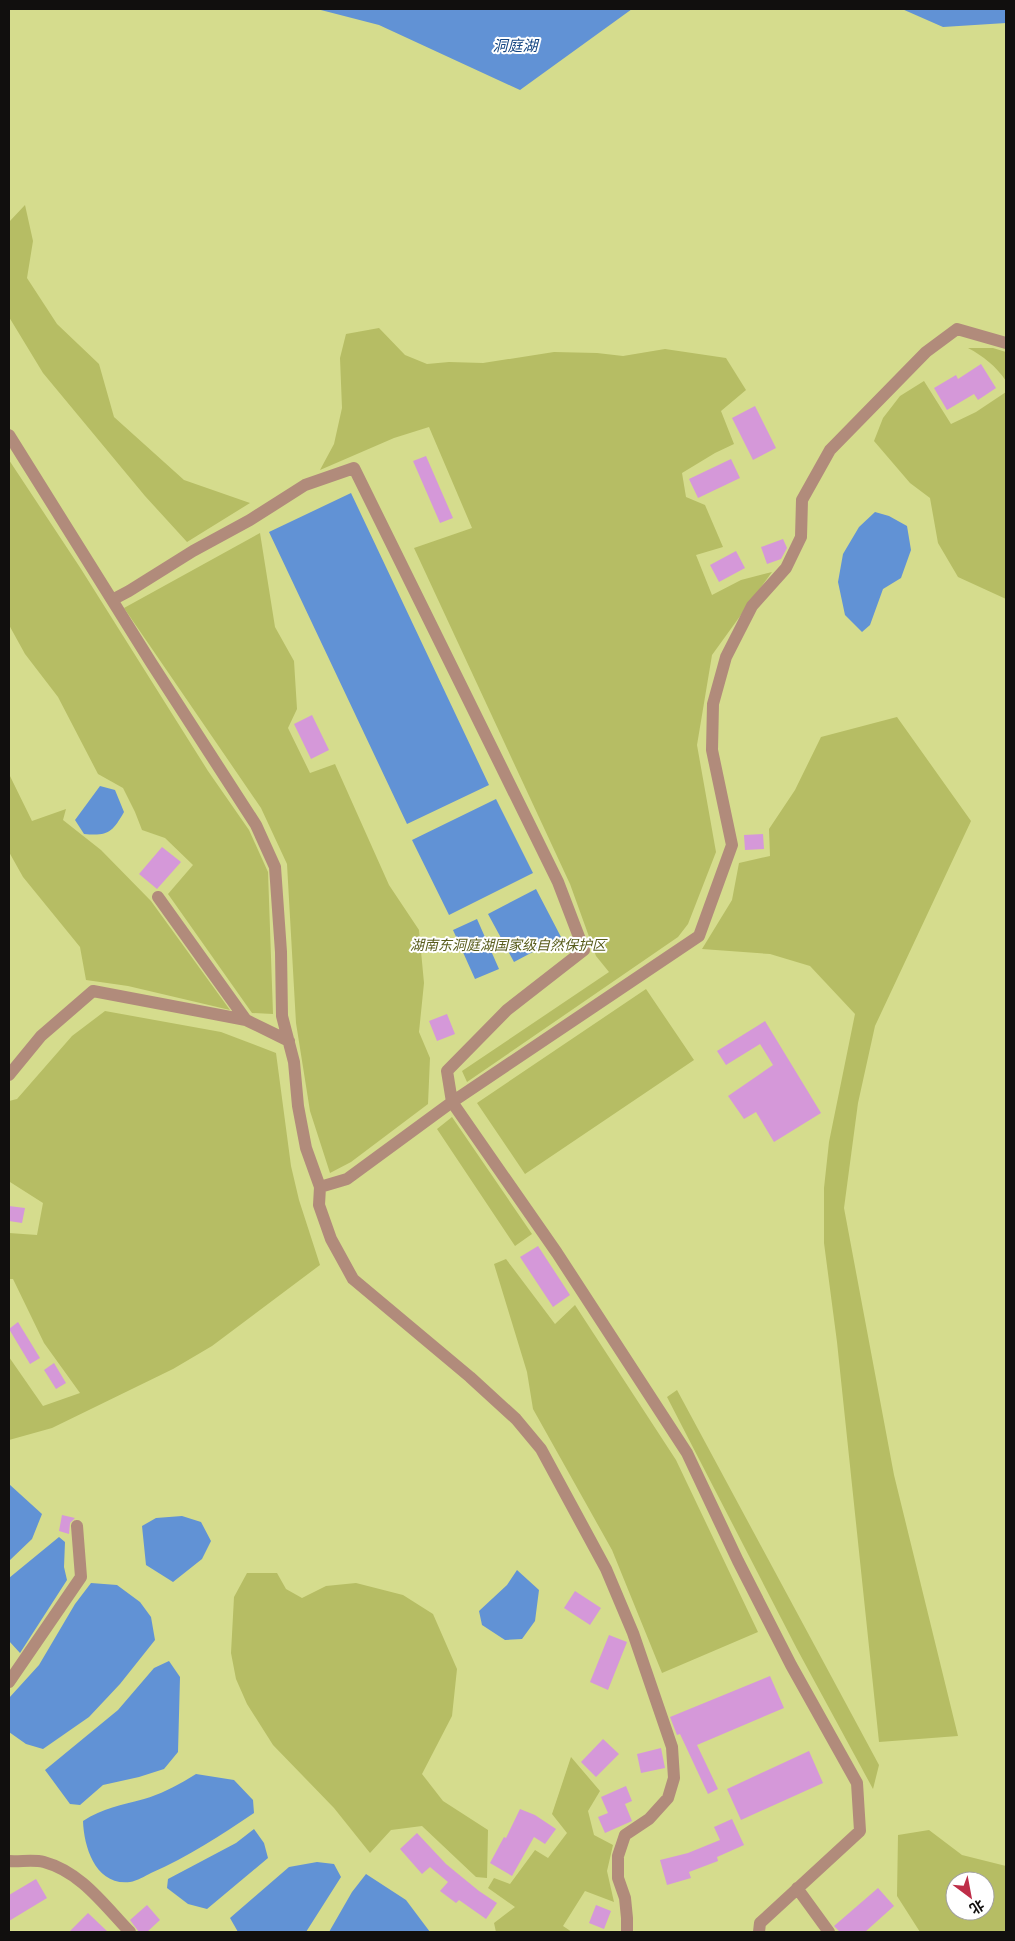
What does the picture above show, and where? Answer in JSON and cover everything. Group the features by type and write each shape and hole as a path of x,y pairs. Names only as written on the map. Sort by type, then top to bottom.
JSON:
{"street":[{"path":"320,1187 346,1179 452,1102 699,936 732,845 712,750 713,704 726,657 752,606 786,568 801,538 802,500 830,450 926,352 957,330 1006,343"},
{"path":"9,435 256,825 275,867 281,952 282,1016 294,1062 298,1106 306,1148 320,1187 319,1205 331,1239 353,1279 470,1377 516,1419 542,1449 606,1569 633,1633 672,1747 674,1778 668,1798 649,1819 625,1835 618,1856 618,1878 625,1898 626,1932"},
{"path":"112,600 193,551 250,520 305,485 354,468 558,882 584,950 507,1010 447,1071 452,1102 557,1253 687,1453 738,1561 791,1665 857,1783 860,1831 760,1923 759,1932"},
{"path":"158,897 246,1020"},
{"path":"9,1075 41,1036 93,991 246,1020 288,1041"},
{"path":"9,1682 81,1577 77,1526"},
{"path":"9,1861 42,1862 70,1872 95,1894 130,1932"},
{"path":"797,1888 829,1932"}],"green space":[{"name":"湖南东洞庭湖国家级自然保护区","path":"9,9 1006,9 1006,1932 9,1932"},
{"path":"25,205 33,241 27,278 57,324 99,364 114,417 184,480 250,503 187,542 145,496 43,373 9,317 9,222"},
{"path":"379,328 405,355 427,364 449,362 483,363 554,352 623,356 665,349 726,358 746,390 721,411 734,444 682,473 686,497 705,505 723,547 696,555 712,595 741,580 772,572 712,655 697,745 716,852 688,924 678,937 467,1082 462,1071 609,972 596,956 570,884 414,548 472,528 429,427 394,438 320,470 334,444 342,408 340,358 346,334"},
{"path":"968,348 993,348 1006,352 1006,381 989,362"},
{"path":"924,381 951,424 976,412 1006,392 1006,599 958,577 938,543 930,498 910,483 874,441 883,418 900,396"},
{"path":"9,460 81,569 208,771 249,830 268,872 273,1014 252,1013 168,894 193,865 165,838 142,830 123,788 98,774 58,697 25,654 9,625"},
{"path":"260,533 275,627 294,661 297,709 288,728 310,773 335,764 389,885 419,930 424,983 419,1032 430,1058 428,1104 351,1162 330,1173 310,1111 296,1023 287,864 261,808 124,608"},
{"path":"897,717 971,821 875,1026 858,1103 844,1208 894,1475 958,1736 879,1742 837,1342 824,1243 824,1188 829,1142 855,1014 810,966 770,954 702,949 732,900 739,863 770,856 769,829 795,790 821,737"},
{"path":"9,774 32,821 66,809 63,820 101,850 151,901 230,1010 128,986 86,980 80,947 23,877 9,852"},
{"path":"646,989 694,1060 525,1174 477,1103"},
{"path":"105,1011 221,1032 276,1053 291,1166 299,1200 320,1265 212,1346 173,1369 52,1428 9,1440 9,1357 43,1406 80,1393 44,1343 13,1279 9,1279 9,1233 37,1235 43,1203 10,1182 9,1101 17,1099 72,1036"},
{"path":"452,1117 532,1234 515,1246 437,1129"},
{"path":"506,1259 555,1324 575,1305 676,1460 758,1632 662,1673 612,1550 533,1409 527,1372 494,1264"},
{"path":"677,1390 879,1765 873,1789 797,1649 667,1397"},
{"path":"247,1573 277,1573 286,1589 302,1598 326,1586 356,1583 403,1595 433,1614 457,1669 452,1716 422,1774 443,1801 488,1830 487,1878 476,1877 422,1826 391,1830 370,1853 334,1808 273,1745 247,1704 236,1679 231,1653 234,1597"},
{"path":"571,1757 600,1791 588,1811 594,1835 613,1845 607,1871 614,1902 585,1891 563,1926 572,1932 496,1932 494,1923 515,1907 488,1888 494,1878 510,1884 535,1850 548,1858 567,1833 552,1814"},
{"path":"929,1830 962,1855 1006,1866 1006,1932 920,1932 897,1896 898,1835"}],"water":[{"name":"洞庭湖","path":"317,9 632,9 520,90 379,25"},
{"path":"902,9 1006,9 1006,23 943,27"},
{"path":"351,493 489,785 407,824 269,532"},
{"path":"875,512 889,516 907,526 911,550 901,578 883,589 870,625 862,632 845,615 838,582 843,554 859,527"},
{"path":"100,786 115,790 124,812 109,832 84,834 75,820"},
{"path":"496,799 533,873 449,915 412,840"},
{"path":"536,889 561,937 514,962 488,914"},
{"path":"477,919 499,969 475,979 453,930"},
{"path":"9,1484 42,1514 32,1539 9,1561"},
{"path":"182,1516 201,1522 211,1541 202,1559 173,1582 146,1565 142,1526 156,1518"},
{"path":"59,1537 65,1542 64,1567 67,1580 20,1653 9,1641 9,1578"},
{"path":"517,1570 539,1590 535,1621 522,1639 505,1640 482,1625 479,1611 507,1585"},
{"path":"91,1583 117,1585 140,1602 151,1617 155,1640 120,1684 89,1717 43,1749 26,1744 9,1732 9,1698 39,1665 75,1604"},
{"path":"169,1661 180,1677 178,1752 164,1769 103,1785 80,1805 70,1804 45,1770 118,1710 154,1668"},
{"path":"196,1774 234,1780 253,1800 254,1813 191,1853 135,1881 118,1882 100,1872 89,1853 83,1821 105,1810 157,1794"},
{"path":"254,1829 264,1843 268,1858 207,1909 188,1904 167,1888 168,1879 236,1843"},
{"path":"317,1862 334,1864 341,1877 306,1932 238,1932 230,1918 289,1867"},
{"path":"366,1874 406,1900 430,1932 329,1932 352,1892"}],"building":[{"path":"981,364 996,388 978,400 974,394 947,410 934,388 956,375 958,379"},
{"path":"755,406 776,448 753,460 732,418"},
{"path":"426,456 453,518 440,523 413,461"},
{"path":"731,459 740,478 698,498 689,479"},
{"path":"783,539 787,548 781,559 767,564 761,547"},
{"path":"736,551 745,568 719,582 710,565"},
{"path":"312,715 329,750 311,759 294,724"},
{"path":"763,834 764,849 745,850 744,835"},
{"path":"162,847 181,862 157,889 139,874"},
{"path":"447,1014 455,1034 437,1041 429,1021"},
{"path":"765,1021 821,1113 774,1142 756,1112 744,1119 728,1096 773,1065 760,1044 726,1065 717,1051"},
{"path":"9,1206 25,1208 22,1223 9,1221"},
{"path":"538,1246 570,1295 553,1307 520,1257"},
{"path":"18,1322 40,1358 30,1364 9,1329"},
{"path":"54,1363 66,1383 56,1389 44,1370"},
{"path":"62,1515 75,1518 70,1523 69,1534 59,1531"},
{"path":"575,1591 601,1608 590,1625 564,1608"},
{"path":"609,1635 627,1642 608,1690 590,1682"},
{"path":"770,1676 784,1708 697,1745 718,1789 708,1794 680,1734 677,1735 670,1717"},
{"path":"603,1739 619,1754 596,1777 581,1762"},
{"path":"661,1748 665,1768 641,1773 637,1754"},
{"path":"809,1751 823,1783 741,1820 727,1789"},
{"path":"626,1786 632,1801 625,1804 632,1821 605,1833 598,1817 608,1813 601,1797"},
{"path":"520,1809 535,1815 556,1829 545,1844 534,1837 512,1876 490,1863 504,1837 506,1838"},
{"path":"732,1819 744,1845 717,1857 718,1861 689,1872 691,1878 667,1885 660,1860 688,1853 720,1840 714,1827"},
{"path":"417,1833 446,1864 497,1903 486,1919 459,1900 456,1903 440,1891 448,1882 430,1867 422,1874 400,1849"},
{"path":"36,1879 47,1898 9,1921 9,1895"},
{"path":"878,1888 894,1906 865,1932 840,1932 834,1926"},
{"path":"147,1905 160,1920 147,1932 139,1932 130,1920"},
{"path":"596,1905 611,1911 604,1929 589,1923"},
{"path":"88,1913 108,1932 69,1932"}]}
